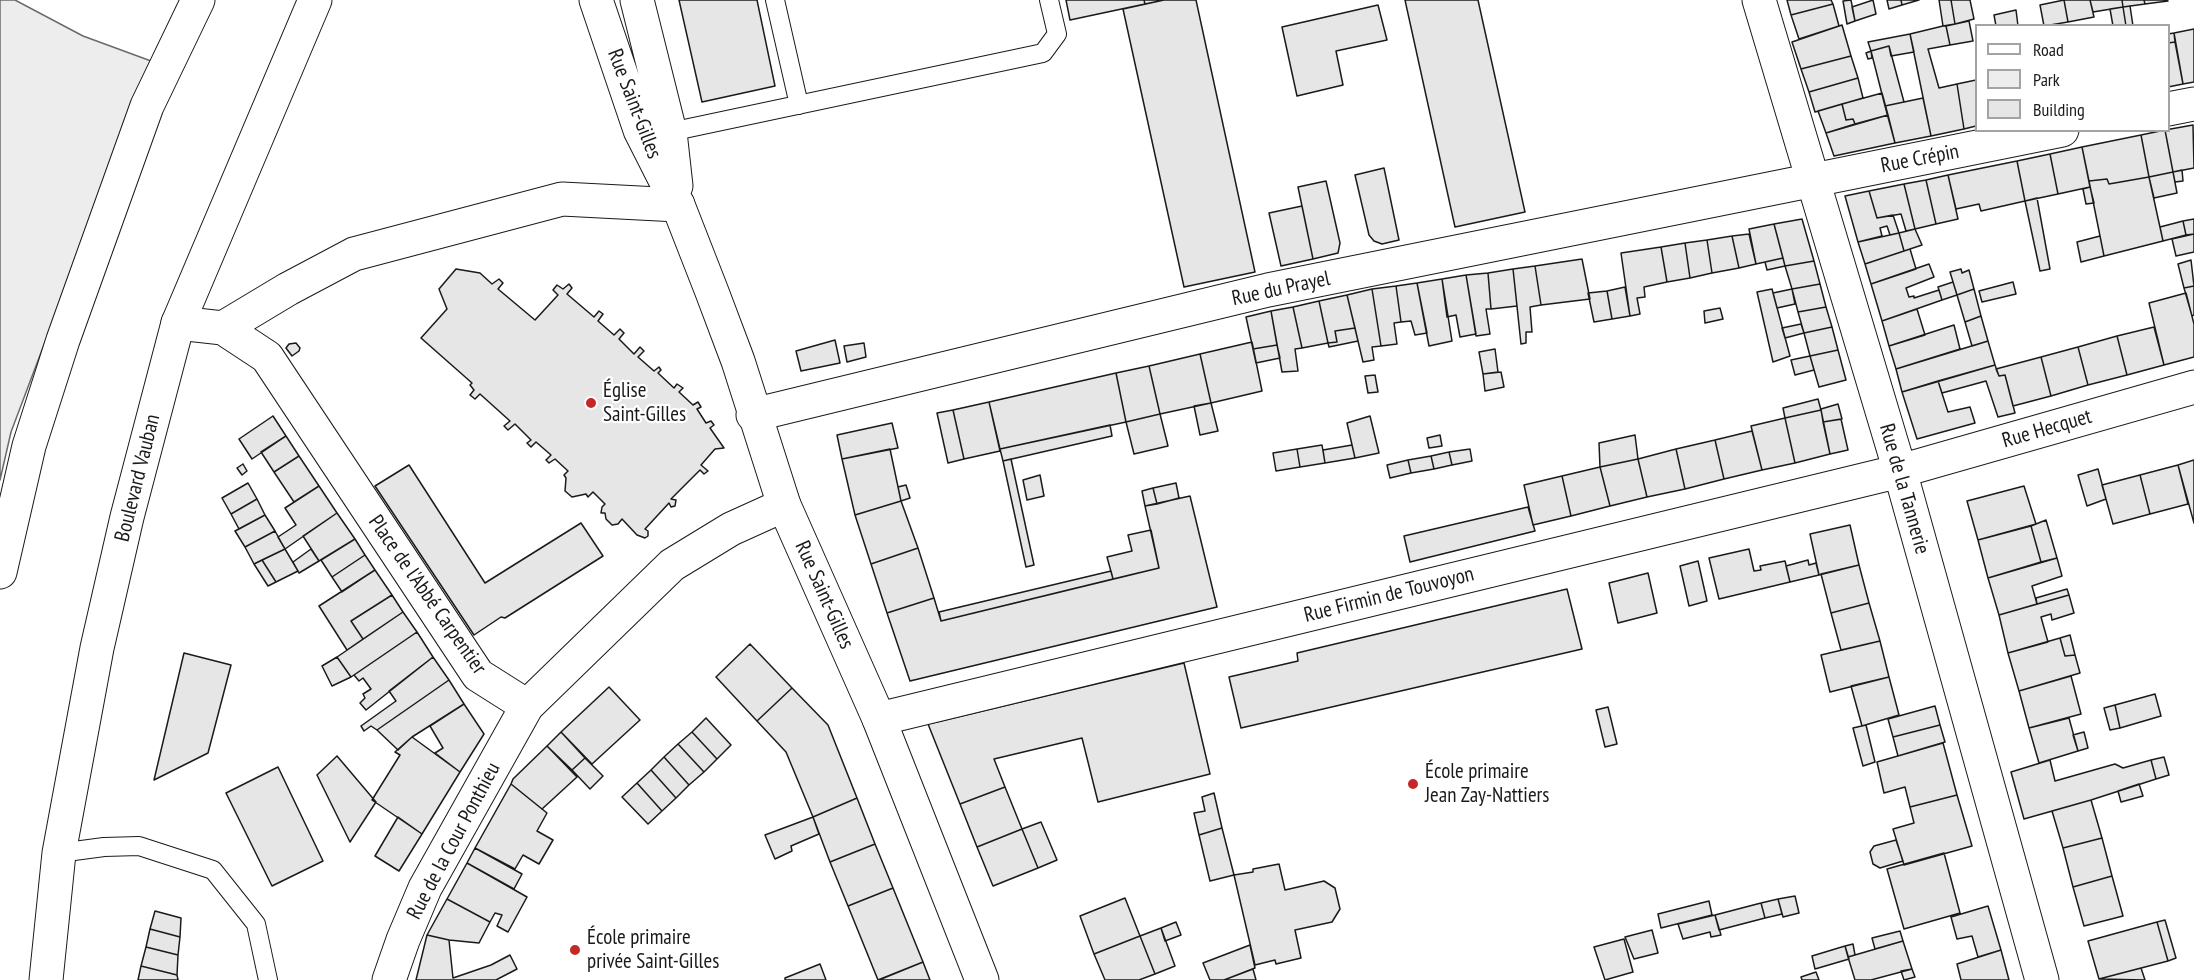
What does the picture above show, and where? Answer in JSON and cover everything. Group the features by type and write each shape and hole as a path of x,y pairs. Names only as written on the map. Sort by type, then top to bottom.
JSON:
{"street":[{"path":"0,572 29,446 67,329 147,106 198,0"},
{"name":"Boulevard Vauban","path":"46,980 59,853 97,648 127,517 178,323 315,0"},
{"path":"294,46 326,0"},
{"name":"Rue Saint-Gilles","path":"596,0 640,130 678,205 738,361 753,415 784,505 879,719 982,980"},
{"name":"Rue Saint-Gilles","path":"637,0 670,132 678,205"},
{"name":"Rue de la Tannerie","path":"1759,0 1900,471 2042,980"},
{"path":"2170,109 2194,104"},
{"name":"Rue Crépin","path":"1814,181 2052,132"},
{"name":"Rue du Prayel","path":"753,415 1269,290 1814,181"},
{"path":"223,328 288,289 354,254 562,200 678,205"},
{"name":"Place de l'Abbé Carpentier","path":"178,323 223,328 267,357 478,675 527,706"},
{"name":"Rue Hecquet","path":"1900,471 2194,387"},
{"name":"Rue Firmin de Touvoyon","path":"879,719 1900,471"},
{"path":"527,706 672,565 731,529 784,505"},
{"name":"Rue de la Cour Ponthieu","path":"389,980 425,888 527,706"}],"lane":[{"path":"775,0 799,105"},
{"path":"670,132 1042,53 1056,34 1049,0"},
{"path":"59,853 104,846 139,846 213,870 256,924 268,980"}],"green space":[{"path":"0,0 15,0 83,36 151,61 11,432 0,480"}],"building":[{"path":"679,0 757,0 775,86 702,102"},
{"path":"1066,0 1144,0 1145,4 1070,20"},
{"path":"1144,0 1164,0 1145,4"},
{"path":"1164,0 1196,0 1255,272 1184,287 1123,9"},
{"path":"1405,0 1478,0 1525,212 1455,227"},
{"path":"1787,0 1831,0 1833,4 1791,15"},
{"path":"1851,0 1855,21 1847,24 1843,1"},
{"path":"1873,0 1876,14 1855,21 1852,7"},
{"path":"1887,0 1901,0 1902,5 1889,9"},
{"path":"1901,0 1919,0 1902,5"},
{"path":"1939,0 1951,0 1955,24 1943,26"},
{"path":"1951,0 1970,0 1974,19 1955,24"},
{"path":"2064,0 2068,22 2044,24 2040,5"},
{"path":"2064,0 2090,0 2094,17 2068,22"},
{"path":"2090,0 2122,0 2123,7 2093,12"},
{"path":"2122,0 2144,0 2145,4 2123,7"},
{"path":"2144,0 2167,0 2168,1 2145,4"},
{"path":"1833,4 1839,26 1799,39 1791,15"},
{"path":"1378,5 1387,40 1336,51 1343,85 1297,96 1282,27"},
{"path":"2130,6 2133,24 2126,24 2123,7"},
{"path":"2123,7 2126,24 2113,24 2110,9"},
{"path":"2016,10 2018,24 1996,24 1994,15"},
{"path":"1969,21 1973,41 1950,45 1946,26"},
{"path":"1842,25 1851,56 1801,69 1792,42"},
{"path":"1946,26 1950,45 1928,49 1939,88 1957,84 1964,129 1931,136 1910,34"},
{"path":"2194,29 2194,82 2183,84 2174,33"},
{"path":"2174,33 2175,42 2170,43 2170,34"},
{"path":"1910,34 1914,52 1891,56 1889,46 1871,51 1868,42"},
{"path":"2175,42 2183,84 2170,87 2170,43"},
{"path":"1889,46 1904,102 1885,106 1871,51"},
{"path":"1871,51 1872,58 1868,59 1866,53"},
{"path":"1851,56 1858,78 1809,92 1801,69"},
{"path":"1858,78 1863,98 1815,112 1809,92"},
{"path":"1975,80 1975,126 1964,129 1957,84"},
{"path":"1882,93 1888,115 1855,124 1853,119 1846,120 1842,104"},
{"path":"1923,98 1931,136 1895,143 1885,106"},
{"path":"1842,104 1846,120 1853,119 1855,124 1826,133 1818,111"},
{"path":"1888,115 1895,143 1834,156 1826,133"},
{"path":"2193,125 2194,168 2173,172 2165,132 2170,132 2170,129"},
{"path":"2165,132 2173,172 2149,177 2141,135"},
{"path":"2141,135 2149,177 2109,184 2107,179 2089,181 2082,147"},
{"path":"2082,147 2090,187 2058,194 2050,154"},
{"path":"2050,154 2058,194 2025,201 2017,161"},
{"path":"2017,161 2025,201 1981,211 1979,204 1956,209 1948,175"},
{"path":"1384,168 1399,240 1382,244 1374,241 1369,235 1355,175"},
{"path":"2182,170 2183,181 2175,182 2173,172"},
{"path":"2173,172 2177,193 2154,198 2149,177"},
{"path":"1948,175 1958,219 1936,224 1926,180"},
{"path":"2149,177 2163,241 2104,256 2089,181 2107,179 2109,184"},
{"path":"1926,180 1936,224 1915,229 1904,184"},
{"path":"1326,181 1340,243 1338,253 1313,259 1298,187"},
{"path":"1904,184 1915,229 1906,231 1901,214 1877,218 1869,191"},
{"path":"2090,187 2094,203 2086,204 2083,189"},
{"path":"1869,191 1877,218 1893,215 1899,233 1890,235 1887,226 1880,228 1882,236 1858,242 1845,196"},
{"path":"2037,198 2050,269 2040,271 2025,201"},
{"path":"1302,206 1313,259 1281,266 1269,213"},
{"path":"1802,219 1814,261 1785,266 1774,224"},
{"path":"2194,219 2194,234 2186,235 2183,221"},
{"path":"2183,221 2186,235 2163,241 2160,227"},
{"path":"1774,224 1783,258 1756,264 1749,229"},
{"path":"1915,229 1922,245 1904,251 1899,233"},
{"path":"1899,233 1904,251 1865,264 1858,242"},
{"path":"1749,234 1756,264 1739,268 1732,236"},
{"path":"2194,234 2194,252 2176,256 2172,239"},
{"path":"1732,236 1739,268 1712,273 1707,240"},
{"path":"2100,236 2104,256 2081,262 2077,242"},
{"path":"1707,240 1712,273 1690,278 1685,243"},
{"path":"1685,243 1690,278 1667,282 1661,247"},
{"path":"1661,247 1667,282 1644,287 1645,297 1637,298 1640,314 1630,316 1621,253"},
{"path":"1910,249 1916,269 1871,284 1865,264"},
{"path":"1783,258 1785,266 1767,270 1765,262"},
{"path":"1582,259 1590,299 1541,305 1535,266"},
{"path":"2191,260 2194,286 2184,288 2178,264"},
{"path":"1814,261 1820,284 1792,289 1785,266"},
{"path":"1929,264 1934,277 1906,288 1909,297 1914,296 1914,298 1939,290 1942,300 1882,321 1871,284"},
{"path":"1535,266 1541,305 1530,307 1532,332 1526,332 1526,343 1521,344 1513,269"},
{"name":"Église Saint-Gilles","path":"456,269 480,273 492,284 499,279 503,283 498,289 535,320 558,295 553,290 557,285 563,289 569,284 572,288 567,294 594,317 599,311 603,314 598,321 614,335 620,329 624,333 619,339 634,354 640,347 644,351 638,357 654,371 659,367 661,370 658,373 674,388 677,384 683,388 679,392 693,405 698,402 701,407 697,409 706,423 711,421 714,425 710,428 724,448 715,449 701,465 708,471 704,474 700,470 671,499 676,500 675,506 671,507 669,503 645,529 648,531 648,536 645,538 637,535 622,519 618,524 612,525 606,519 605,513 601,513 605,504 593,492 588,497 586,494 572,497 565,491 566,478 564,475 568,471 555,459 549,463 546,460 551,455 536,442 531,447 527,443 531,440 515,424 508,430 504,426 510,421 480,394 475,399 470,395 474,390 470,385 472,383 421,338 447,309 439,289"},
{"path":"1513,269 1517,306 1491,309 1488,273"},
{"path":"1961,269 1962,273 1969,270 1974,289 1957,295 1950,272"},
{"path":"1488,273 1491,309 1486,309 1490,334 1476,336 1466,275"},
{"path":"1466,275 1476,334 1460,337 1456,315 1447,317 1442,279"},
{"path":"1442,279 1452,341 1429,346 1417,283"},
{"path":"1953,282 1957,295 1942,300 1938,287"},
{"path":"2013,282 2016,294 1982,302 1979,291"},
{"path":"1417,283 1427,333 1415,335 1411,321 1401,322 1396,286"},
{"path":"1820,284 1826,307 1798,312 1792,289"},
{"path":"1396,286 1401,322 1394,323 1397,344 1381,346 1372,289"},
{"path":"2194,286 2194,315 2192,316 2184,288"},
{"path":"1625,287 1630,316 1612,319 1607,291"},
{"path":"1372,289 1381,346 1372,347 1374,360 1363,362 1347,295"},
{"path":"1772,289 1790,356 1773,362 1757,292"},
{"path":"1792,289 1795,304 1777,308 1773,293"},
{"path":"1974,289 1981,316 1965,322 1957,295"},
{"path":"1607,291 1612,319 1594,322 1588,293"},
{"path":"2186,293 2194,324 2194,357 2164,365 2149,303"},
{"path":"1347,295 1355,328 1335,331 1337,342 1328,343 1319,301"},
{"path":"1319,301 1328,343 1302,348 1293,307"},
{"path":"1293,307 1302,348 1295,349 1298,371 1282,372 1271,311"},
{"path":"1826,307 1832,327 1804,333 1798,312"},
{"path":"1720,308 1723,319 1705,323 1704,311"},
{"path":"1917,309 1925,335 1889,346 1882,321"},
{"path":"1271,311 1277,345 1253,349 1246,317"},
{"path":"1981,316 1988,341 1972,346 1965,322"},
{"path":"1801,324 1804,333 1785,338 1782,328"},
{"path":"1954,325 1960,349 1896,369 1889,346"},
{"path":"1832,327 1838,350 1810,356 1804,333"},
{"path":"2154,327 2164,365 2127,375 2117,336"},
{"path":"1355,328 1358,341 1329,347 1328,343 1337,342 1335,331"},
{"path":"2117,336 2127,375 2088,385 2078,347"},
{"path":"835,340 840,363 801,371 796,351"},
{"path":"1988,341 1995,365 1902,392 1896,369"},
{"path":"1252,342 1262,391 1211,403 1200,354"},
{"path":"296,343 300,348 292,356 286,348 289,344"},
{"path":"864,343 866,357 847,362 844,346"},
{"path":"1277,345 1280,358 1256,363 1253,349"},
{"path":"2078,347 2088,385 2051,396 2041,357"},
{"path":"1495,349 1498,372 1483,374 1479,352"},
{"path":"1838,350 1846,380 1819,387 1810,356"},
{"path":"1200,354 1211,403 1160,414 1149,366"},
{"path":"1810,356 1814,370 1795,375 1791,360"},
{"path":"2041,357 2051,396 2013,406 2005,375 1999,376 1996,369"},
{"path":"1995,365 1999,376 2005,375 2015,413 1998,417 1986,381 1942,393 1938,381"},
{"path":"1149,366 1160,414 1126,422 1116,373"},
{"path":"1501,372 1504,387 1485,391 1483,374"},
{"path":"1116,373 1126,422 1000,449 989,402"},
{"path":"1375,375 1378,392 1368,393 1365,376"},
{"path":"1938,381 1948,412 1970,407 1975,423 1917,439 1902,392"},
{"path":"1818,399 1821,410 1785,418 1783,408"},
{"path":"989,402 1000,451 964,459 953,410"},
{"path":"1211,403 1218,431 1200,435 1194,406"},
{"path":"1838,404 1842,419 1823,422 1821,409"},
{"path":"953,410 964,459 948,463 937,413"},
{"path":"1821,410 1830,454 1795,463 1785,418"},
{"path":"1160,414 1168,446 1134,454 1126,422"},
{"path":"273,416 286,436 252,459 239,439"},
{"path":"1370,416 1379,453 1355,458 1347,423"},
{"path":"1785,418 1795,463 1762,470 1751,426"},
{"path":"1841,419 1848,450 1830,454 1823,422"},
{"path":"892,423 898,448 842,459 837,435"},
{"path":"1110,425 1112,436 1003,461 1000,449"},
{"path":"1752,431 1762,470 1724,479 1715,440"},
{"path":"1440,435 1442,446 1429,448 1427,438"},
{"path":"1635,435 1638,459 1600,467 1599,443"},
{"path":"286,436 299,456 274,472 261,452"},
{"path":"1715,440 1724,479 1685,489 1676,449"},
{"path":"1322,445 1325,463 1300,467 1297,449"},
{"path":"1352,445 1355,458 1325,463 1323,450"},
{"path":"890,449 901,501 855,515 842,459"},
{"path":"1297,449 1300,467 1276,471 1273,453"},
{"path":"1470,449 1472,461 1452,465 1449,452"},
{"path":"1676,449 1685,489 1647,497 1638,459"},
{"path":"1449,452 1452,465 1434,469 1431,456"},
{"path":"299,456 319,486 294,502 274,472"},
{"path":"1431,456 1434,469 1411,473 1408,460"},
{"path":"1011,459 1034,565 1026,567 1003,461"},
{"path":"1638,459 1647,497 1610,506 1600,467"},
{"path":"1408,460 1411,473 1390,478 1387,465"},
{"path":"2194,460 2194,523 2178,465"},
{"path":"243,464 247,471 242,475 237,468"},
{"path":"409,465 485,583 581,523 603,556 474,635 375,486"},
{"path":"2178,465 2188,504 2150,514 2140,475"},
{"path":"1600,467 1610,506 1571,516 1562,476"},
{"path":"2098,469 2106,499 2087,506 2078,475"},
{"path":"1040,475 1044,496 1027,500 1023,480"},
{"path":"2140,475 2150,514 2113,524 2102,485"},
{"path":"1562,476 1571,516 1533,525 1524,485"},
{"path":"248,483 257,499 231,514 222,498"},
{"path":"1176,483 1179,498 1157,504 1153,488"},
{"path":"906,485 910,498 901,501 898,487"},
{"path":"319,486 337,513 285,549 278,537 296,525 285,508"},
{"path":"2024,486 2036,524 1978,540 1967,501"},
{"path":"1153,488 1157,504 1145,506 1142,491"},
{"path":"1190,496 1217,607 910,681 887,613 934,598 941,621 1159,568 1145,506"},
{"path":"257,499 265,515 239,529 231,514"},
{"path":"901,501 918,548 871,564 855,515"},
{"path":"1528,507 1535,531 1410,562 1404,536"},
{"path":"337,513 355,539 319,561 303,536"},
{"path":"265,515 275,531 245,547 235,531"},
{"path":"2046,520 2057,558 2041,562 2031,526"},
{"path":"1850,525 1859,565 1819,575 1810,534"},
{"path":"2031,526 2041,562 1988,578 1978,540"},
{"path":"1151,530 1159,568 1113,579 1107,557 1132,551 1128,535"},
{"path":"275,531 285,549 254,564 245,547"},
{"path":"355,539 365,555 332,577 321,560"},
{"path":"918,548 934,598 887,613 871,564"},
{"path":"285,549 298,571 276,582 262,560"},
{"path":"311,549 319,561 299,573 293,562"},
{"path":"1749,549 1754,571 1761,570 1760,566 1785,561 1790,582 1719,599 1709,558"},
{"path":"365,555 375,570 342,592 332,577"},
{"path":"2057,558 2062,576 2032,586 2037,604 1999,615 1988,578"},
{"path":"262,560 276,582 268,586 254,564"},
{"path":"1808,560 1809,565 1816,563 1819,575 1790,582 1786,566"},
{"path":"1698,561 1707,601 1689,606 1680,566"},
{"path":"1859,565 1869,603 1831,613 1821,574"},
{"path":"375,570 392,595 351,621 363,639 347,650 319,606"},
{"path":"1111,571 1113,579 941,621 939,612"},
{"path":"1648,573 1657,613 1618,623 1609,583"},
{"path":"1567,589 1582,649 1241,728 1229,677 1298,661 1297,653"},
{"path":"2067,589 2069,595 2037,604 2036,598"},
{"path":"392,595 403,612 363,639 351,621"},
{"path":"2069,595 2074,613 2052,620 2051,614 2041,617 2048,642 2008,653 1999,615"},
{"path":"1869,603 1880,641 1841,650 1831,613"},
{"path":"403,612 417,632 351,677 337,657"},
{"path":"417,632 433,657 366,710 360,703 365,698 363,694 371,689 363,678 359,681 354,675"},
{"path":"2070,635 2075,655 2065,656 2060,638"},
{"path":"2060,638 2065,656 2075,655 2080,673 2019,691 2008,653"},
{"path":"1880,641 1889,677 1830,692 1821,655"},
{"path":"750,644 792,688 757,721 716,677"},
{"path":"184,653 231,665 208,753 154,780"},
{"path":"337,657 351,677 332,686 322,666"},
{"path":"433,657 449,680 377,730 371,726 364,731 361,726 396,701 389,691"},
{"path":"1184,663 1210,774 1098,802 1082,738 994,759 1005,787 960,804 928,724"},
{"path":"2071,676 2081,714 2029,728 2019,691"},
{"path":"1889,677 1899,715 1862,726 1851,686"},
{"path":"449,680 464,704 412,737 398,750 377,730"},
{"path":"609,687 640,720 592,764 561,732"},
{"path":"792,688 828,725 857,798 813,817 786,752 757,721"},
{"path":"2155,694 2161,716 2120,728 2115,705"},
{"path":"464,704 484,734 460,772 435,753 443,748 430,726"},
{"path":"2115,705 2120,728 2110,730 2104,708"},
{"path":"1935,706 1940,725 1893,737 1888,719"},
{"path":"1608,707 1617,744 1605,747 1596,710"},
{"path":"706,718 731,745 717,759 692,732"},
{"path":"2069,718 2078,751 2039,763 2029,728"},
{"path":"1866,725 1875,762 1863,766 1853,728"},
{"path":"1940,725 1945,742 1898,756 1893,737"},
{"path":"561,732 585,758 572,770 547,746"},
{"path":"692,732 717,759 704,772 678,744"},
{"path":"2084,732 2088,748 2078,751 2073,735"},
{"path":"412,737 460,772 422,834 372,800 400,755 395,752"},
{"path":"1943,743 1957,795 1910,807 1905,787 1884,793 1877,762"},
{"path":"678,744 704,772 689,785 664,757"},
{"path":"547,746 577,777 542,809 511,784 513,779"},
{"path":"337,756 376,802 350,842 317,775"},
{"path":"664,757 689,785 676,798 651,770"},
{"path":"2164,757 2169,775 2156,779 2151,760"},
{"path":"585,758 603,776 590,789 572,770"},
{"path":"2050,760 2055,781 2115,764 2123,768 2151,760 2156,779 2024,819 2011,772"},
{"path":"278,767 323,861 272,886 226,793"},
{"path":"651,770 676,798 662,811 637,783"},
{"path":"637,783 662,811 648,824 622,797"},
{"path":"511,784 547,813 537,831 553,840 539,864 523,855 515,869 475,848"},
{"path":"2139,784 2143,796 2121,802 2118,791"},
{"path":"1005,787 1022,829 977,847 960,804"},
{"path":"1214,793 1222,828 1199,835 1194,813 1205,811 1202,797"},
{"path":"1957,795 1972,846 1904,865 1893,829 1914,823 1910,807"},
{"path":"857,798 875,844 830,862 813,817"},
{"path":"2091,800 2102,838 2063,848 2052,811"},
{"path":"398,817 422,834 399,871 375,856"},
{"path":"813,817 819,834 791,846 792,851 775,859 765,835"},
{"path":"1041,822 1057,860 1038,868 1022,829"},
{"path":"1222,828 1234,875 1210,881 1199,835"},
{"path":"1022,829 1038,868 993,886 977,847"},
{"path":"2102,838 2112,876 2073,887 2063,848"},
{"path":"1896,840 1903,861 1880,868 1873,864 1870,852 1874,846"},
{"path":"875,844 893,888 848,906 830,862"},
{"path":"475,848 522,874 514,889 467,863"},
{"path":"1944,853 1960,913 1904,929 1887,869"},
{"path":"467,863 527,897 508,932 497,926 502,915 495,913 490,922 447,899"},
{"path":"1279,864 1285,890 1324,881 1335,888 1340,909 1332,922 1295,930 1301,958 1276,964 1275,960 1255,965 1234,875"},
{"path":"2112,876 2123,916 2084,926 2073,887"},
{"path":"893,888 923,962 878,980 848,906"},
{"path":"1795,896 1799,913 1783,917 1778,899"},
{"path":"1125,898 1140,936 1094,954 1080,916"},
{"path":"447,899 490,922 479,943 427,935"},
{"path":"1778,899 1782,914 1765,918 1761,903"},
{"path":"1709,901 1712,915 1661,928 1658,914"},
{"path":"1761,903 1765,918 1719,930 1715,915"},
{"path":"1988,906 2001,950 1978,957 1972,936 1957,939 1951,917"},
{"path":"155,911 181,918 180,937 150,929"},
{"path":"1715,915 1721,935 1711,937 1710,932 1683,939 1678,924"},
{"path":"2165,920 2176,958 2168,961 2157,922"},
{"path":"1176,922 1181,935 1165,941 1161,928"},
{"path":"2157,922 2168,961 2099,979 2088,941"},
{"path":"1161,928 1175,966 1155,974 1140,936"},
{"path":"150,929 180,937 178,955 146,947"},
{"path":"1652,930 1658,953 1634,959 1625,937"},
{"path":"1900,931 1903,941 1875,949 1872,938"},
{"path":"427,935 449,940 453,978 491,965 510,955 517,969 496,980 416,980"},
{"path":"1140,936 1155,974 1139,980 1105,980 1094,954"},
{"path":"1624,939 1633,972 1605,980 1594,947"},
{"path":"1903,941 1912,969 1871,980 1855,980 1848,957"},
{"path":"1853,944 1855,955 1848,957 1845,946"},
{"path":"1250,945 1255,968 1224,980 1210,980 1203,963"},
{"path":"1845,946 1849,959 1815,969 1812,956"},
{"path":"146,947 178,955 177,975 141,966"},
{"path":"2001,950 2009,980 1961,980 1957,964"},
{"path":"923,962 930,980 879,980"},
{"path":"820,964 826,980 785,980 785,978"},
{"path":"141,966 177,975 178,980 138,980"},
{"path":"2141,968 2145,980 2099,979"},
{"path":"1253,969 1256,980 1224,980"},
{"path":"1912,969 1915,977 1904,980 1901,971"},
{"path":"1816,972 1819,980 1802,980 1801,977"}],"place":[{"name":"Église Saint-Gilles","path":"591,403"},
{"name":"École primaire Jean Zay-Nattiers","path":"1413,784"},
{"name":"École primaire privée Saint-Gilles","path":"575,950"}]}
